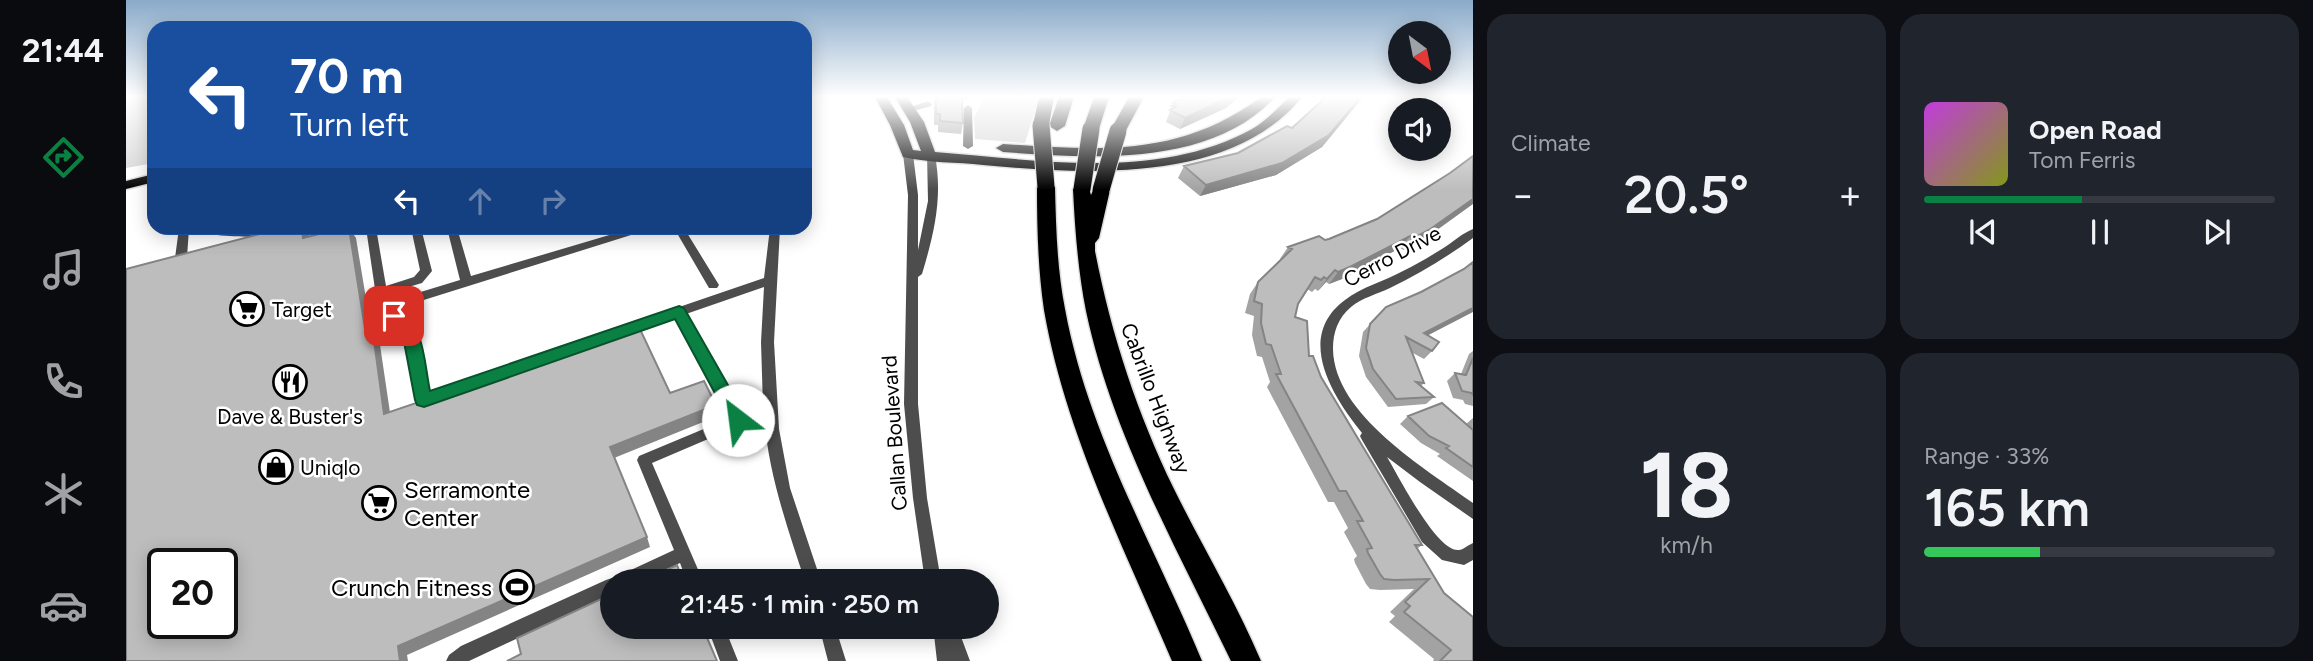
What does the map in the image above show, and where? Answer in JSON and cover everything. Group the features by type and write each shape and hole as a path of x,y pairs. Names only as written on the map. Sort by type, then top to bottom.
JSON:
{"highway":[{"path":"1049,128 1045,231 1050,278 1074,382 1105,468 1187,661"},
{"name":"Cabrillo Highway","path":"1091,128 1082,189 1085,254 1100,325 1129,412 1246,661"},
{"path":"1085,254 1120,128"}],"main road":[{"name":"Callan Boulevard","path":"896,128 906,148"},
{"name":"Callan Boulevard","path":"918,128 928,150"},
{"path":"928,150 968,146 1091,152 1165,147 1228,128"},
{"path":"906,148 1095,166 1177,159 1217,149 1261,128"},
{"path":"126,173 147,168"},
{"path":"126,185 147,180"}],"street":[{"path":"968,128 968,146"},
{"name":"Callan Boulevard","path":"906,148 913,195 910,350 913,433 931,569"},
{"name":"Callan Boulevard","path":"913,281 932,221 934,187 928,150"},
{"name":"Cerro Drive","path":"1473,233 1438,257 1361,295 1334,317 1327,333 1326,351 1331,373 1343,397 1427,537 1440,551 1453,558 1464,558 1473,550"},
{"path":"182,235 175,259 195,254"},
{"path":"235,244 270,235"},
{"path":"372,235 387,308 407,324 410,331 424,400 772,280"},
{"path":"382,291 418,280 426,271 418,235"},
{"path":"455,235 466,281"},
{"path":"387,308 466,281 620,235"},
{"path":"683,235 713,285"},
{"path":"775,235 767,312 776,460 809,569"},
{"path":"679,312 738,420"},
{"name":"Cerro Drive","path":"1343,397 1378,441 1473,512"},
{"path":"690,569 644,460 738,420 771,410"},
{"path":"454,661 467,652 600,591"},
{"path":"718,639 723,658"},
{"path":"831,639 837,661"},
{"path":"943,639 946,661"},
{"path":"953,639 961,661"}],"lane":[{"path":"651,569 684,554"}],"shaded area":[{"path":"126,128 147,128 147,164 126,168"},
{"path":"974,128 1030,128 1025,143 975,139"}],"building":[{"path":"1284,128 1335,128 1329,135 1282,163 1206,185 1184,166 1238,153"},
{"path":"1473,156 1473,199 1414,238 1410,236 1352,266 1338,272 1335,270 1327,279 1315,277 1298,304 1295,317 1307,321 1309,356 1313,356 1321,377 1422,545 1415,545 1444,593 1473,617 1473,661 1440,661 1451,650 1404,612 1410,606 1405,602 1429,579 1384,579 1380,574 1368,553 1367,549 1372,548 1357,521 1363,521 1346,491 1339,491 1276,374 1281,374 1271,345 1266,344 1261,323 1262,304 1254,301 1258,282 1292,249 1288,247 1319,236 1325,240 1329,239 1377,219"},
{"name":"Serramonte Center","path":"256,235 303,235 303,238 315,235 350,235 366,335 373,333 384,414 639,327 670,393 704,381 716,405 610,447 647,537 398,646 400,661 126,661 126,269"},
{"path":"1473,262 1473,308 1424,333 1439,342 1432,351 1406,337 1424,383 1416,382 1434,397 1396,399 1373,369 1366,348 1370,324 1386,307 1421,292"},
{"path":"1473,358 1473,396 1472,393 1462,391 1455,373 1466,375"},
{"path":"1442,403 1473,430 1473,467 1446,448 1449,446 1429,436 1408,416"},
{"path":"600,600 600,639 708,639 717,661 507,661 521,654 517,638"}],"place":[{"name":"Target","path":"247,309"},
{"name":"Dave & Buster's","path":"290,382"},
{"name":"Uniqlo","path":"276,467"},
{"name":"Serramonte Center","path":"379,503"},
{"name":"Crunch Fitness","path":"517,587"}],"route":[{"path":"394,316 407,324 410,331 424,400 679,312 738,420"}]}
